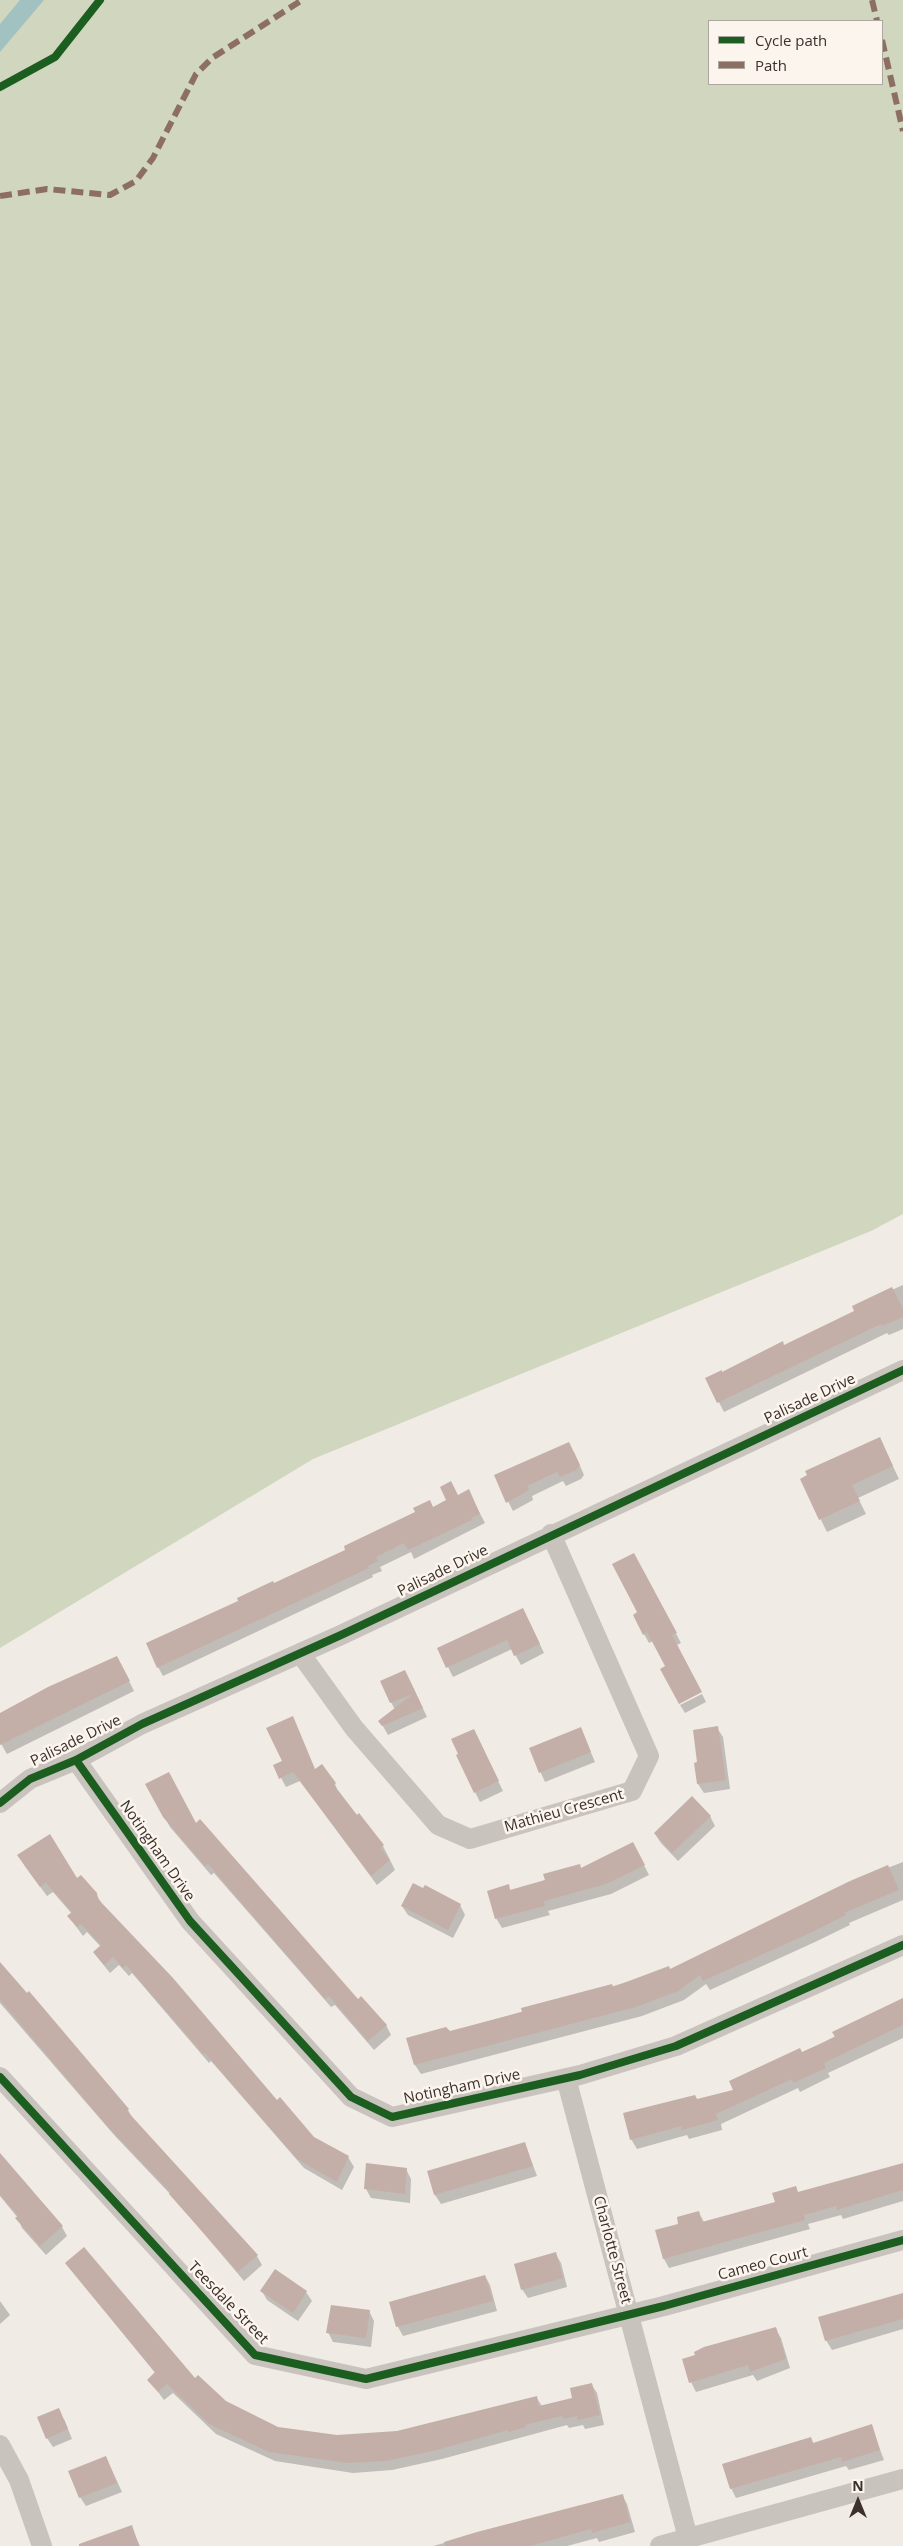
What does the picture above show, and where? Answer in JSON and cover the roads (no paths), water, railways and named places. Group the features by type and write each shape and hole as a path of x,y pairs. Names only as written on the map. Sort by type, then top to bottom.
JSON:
{"street":[{"name":"Palisade Drive","path":"0,1803 30,1779 76,1760 142,1724 300,1653 551,1534 577,1525 903,1370"},
{"name":"Mathieu Crescent","path":"300,1653 354,1728 438,1825 462,1835 470,1838 632,1791 649,1756 551,1534"},
{"name":"Notingham Drive","path":"76,1760 190,1921 351,2098 392,2117 566,2078 676,2046 903,1945"},
{"name":"Teesdale Street","path":"0,2077 255,2356 366,2379 629,2312"},
{"name":"Charlotte Street","path":"566,2078 688,2538"},
{"name":"Cameo Court","path":"629,2312 664,2306 903,2240"},
{"path":"0,2445 19,2480 42,2546"},
{"path":"660,2546 903,2479"}],"water":[{"path":"20,0 44,0 0,52 0,24"}]}
